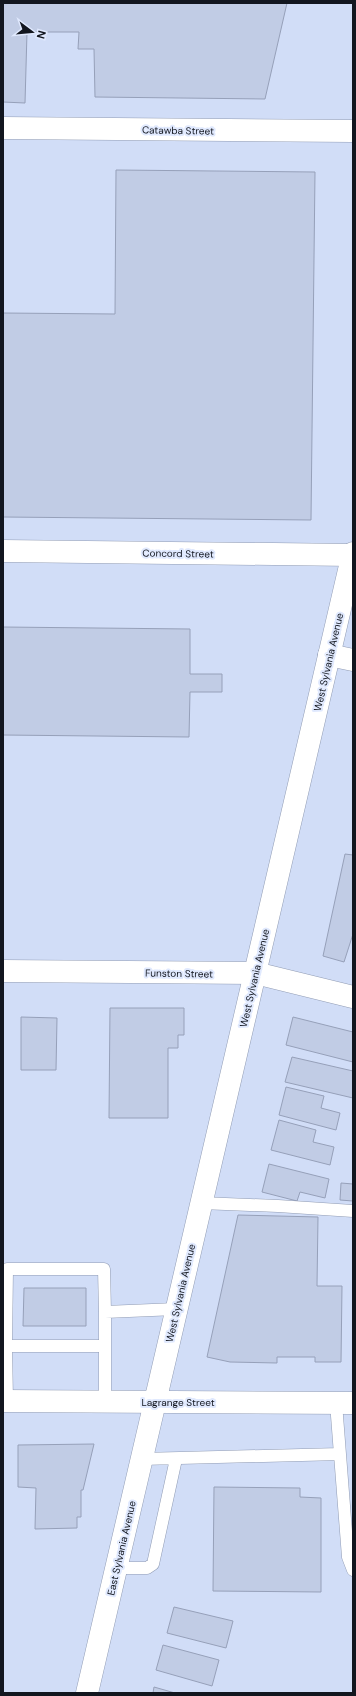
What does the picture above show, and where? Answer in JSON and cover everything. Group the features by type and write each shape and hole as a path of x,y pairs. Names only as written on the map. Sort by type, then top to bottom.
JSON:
{"street":[{"name":"Catawba Street","path":"3,128 353,131"},
{"name":"Concord Street","path":"3,551 353,554"},
{"name":"West Sylvania Avenue","path":"155,1402 353,554"},
{"path":"330,655 353,660"},
{"name":"Funston Street","path":"3,971 255,973 353,997"},
{"name":"Lagrange Street","path":"5,1401 344,1403"},
{"name":"East Sylvania Avenue","path":"87,1693 155,1402"}],"lane":[{"path":"201,1203 353,1211"},
{"path":"5,1401 7,1269 104,1269 105,1402"},
{"path":"104,1312 176,1309"},
{"path":"6,1346 105,1346"},
{"path":"344,1403 340,1454 348,1557 353,1570"},
{"path":"141,1459 340,1454"},
{"path":"116,1568 148,1568 153,1564 176,1459"}],"shaded area":[{"path":"3,3 353,3 353,1693 3,1693"}],"building":[{"path":"3,3 287,3 265,99 95,97 94,49 78,49 79,32 27,32 25,103 3,102"},
{"path":"116,170 315,172 311,520 3,517 3,313 115,314"},
{"path":"3,627 190,629 190,674 222,674 222,692 190,692 189,737 3,735"},
{"path":"345,854 353,855 353,934 344,962 323,956"},
{"path":"110,1008 184,1008 184,1035 178,1035 178,1048 168,1048 168,1118 109,1118"},
{"path":"21,1017 57,1018 56,1070 21,1070"},
{"path":"293,1017 353,1032 353,1062 286,1045"},
{"path":"292,1057 353,1071 353,1098 285,1082"},
{"path":"286,1087 324,1096 321,1108 340,1113 336,1130 279,1115"},
{"path":"279,1120 316,1130 313,1142 334,1147 330,1165 271,1150"},
{"path":"269,1164 329,1179 325,1198 300,1192 297,1201 262,1192"},
{"path":"341,1183 353,1184 353,1201 340,1200"},
{"path":"238,1215 318,1217 317,1286 342,1286 341,1362 315,1362 315,1357 277,1357 277,1363 230,1362 207,1357"},
{"path":"24,1288 86,1288 86,1326 23,1326"},
{"path":"94,1444 83,1490 81,1490 81,1517 77,1517 77,1528 35,1529 36,1488 18,1487 18,1445"},
{"path":"214,1487 300,1488 300,1497 321,1498 321,1592 213,1591"},
{"path":"174,1607 233,1621 226,1648 167,1633"},
{"path":"163,1645 219,1660 212,1686 156,1670"},
{"path":"154,1687 175,1693 153,1693"}]}
